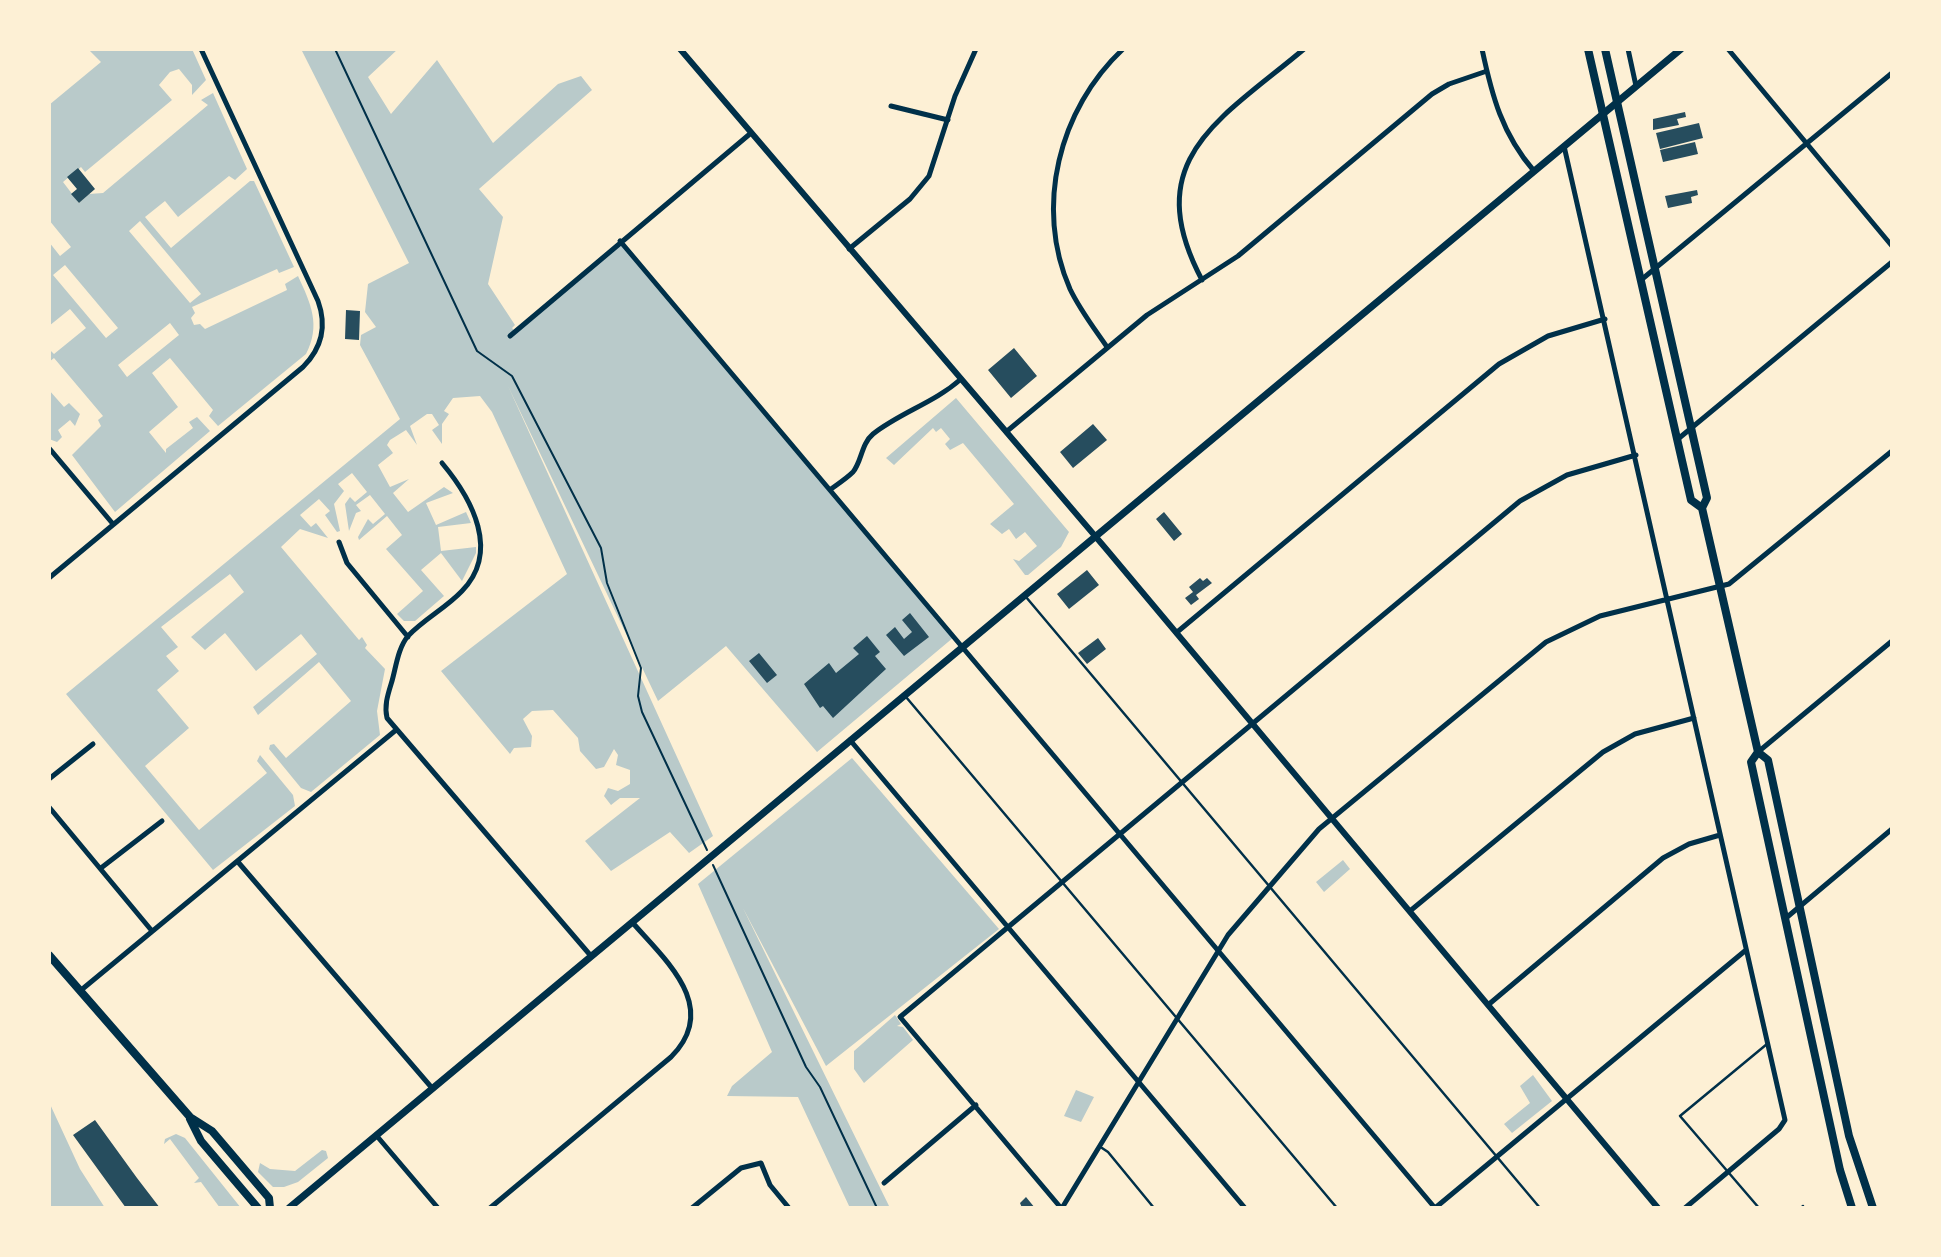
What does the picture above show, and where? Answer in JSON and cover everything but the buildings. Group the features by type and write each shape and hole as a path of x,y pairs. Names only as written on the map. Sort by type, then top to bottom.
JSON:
{"main road":[{"path":"1588,49 1691,500 1702,508"},
{"path":"1605,49 1707,498 1702,508 1720,588 1758,752 1768,760 1849,1136 1873,1208"},
{"path":"289,1208 1681,49"},
{"path":"1758,752 1751,762 1840,1170 1852,1208"},
{"path":"49,956 190,1117 212,1131 269,1198 270,1208"},
{"path":"190,1117 201,1141 258,1208"}],"street":[{"path":"49,578 306,364 320,342 323,320 318,301 201,49"},
{"path":"680,49 1095,536 1658,1208"},
{"path":"849,248 922,187 936,161 948,120 976,49"},
{"path":"1108,347 1080,308 1064,272 1055,233 1054,192 1063,144 1077,110 1096,79 1123,49"},
{"path":"1202,279 1187,250 1179,223 1179,194 1187,162 1211,128 1304,49"},
{"path":"1482,49 1501,123 1513,145 1534,171"},
{"path":"1628,49 1636,86"},
{"path":"1728,49 1892,246"},
{"path":"1006,432 1147,315 1241,253 1437,91 1487,71"},
{"path":"1641,280 1892,73"},
{"path":"891,106 948,120"},
{"path":"510,336 751,133"},
{"path":"1564,146 1785,1120 1779,1129 1685,1208"},
{"path":"620,241 1122,833 1435,1208 1746,950"},
{"path":"1678,439 1892,262"},
{"path":"1176,633 1499,364 1548,336 1605,319"},
{"path":"831,489 854,471 867,439 874,433 891,421 928,404 961,379"},
{"path":"49,449 113,524"},
{"path":"1636,455 1567,475 1527,496 901,1017 1061,1208 1220,950 1270,886 1331,818 1546,642 1600,616 1720,588 1748,571 1892,451"},
{"path":"442,464 466,495 482,537 483,557 473,579 460,593 408,637 399,656 386,703 387,718 591,956"},
{"path":"339,542 347,562 408,637"},
{"path":"1758,752 1892,641"},
{"path":"1410,911 1603,752 1650,729 1693,718"},
{"path":"80,991 396,730"},
{"path":"850,740 1245,1208"},
{"path":"49,779 93,744"},
{"path":"49,807 152,930"},
{"path":"101,868 162,821"},
{"path":"1786,918 1892,829"},
{"path":"1488,1005 1663,858 1689,844 1720,835"},
{"path":"238,862 432,1088"},
{"path":"490,1208 671,1057 683,1041 691,1018 685,986 632,922"},
{"path":"884,1183 976,1105"},
{"path":"376,1135 438,1208"},
{"path":"692,1208 741,1168 761,1163 770,1185 789,1208"}],"lane":[{"path":"1024,595 1540,1208"},
{"path":"904,694 1337,1208"},
{"path":"1759,1208 1680,1116 1768,1044"},
{"path":"1099,1146 1108,1152 1154,1208"}],"path":[{"path":"335,49 477,351 512,376 601,548 607,583 642,668 638,696 642,712 806,1067 822,1091 877,1208"}],"shaded area":[{"path":"88,49 192,49 206,80 192,95 192,85 179,69 170,72 159,85 172,100 85,172 81,167 63,182 79,203 89,194 103,193 208,105 201,100 213,93 247,169 235,180 229,176 178,217 165,201 145,217 171,248 250,181 254,181 294,267 279,273 277,269 192,307 195,313 191,318 194,325 200,324 205,329 287,290 285,284 298,276 310,305 313,324 313,334 306,354 218,426 209,416 213,410 170,358 152,373 178,407 149,432 166,453 166,449 193,428 189,422 197,417 210,431 115,512 72,455 101,426 98,420 103,416 54,358 49,362 49,349 54,354 86,328 70,309 49,326 49,242 60,256 71,247 49,220 49,105 101,62","holes":["140,221 201,294 190,303 129,231","65,265 118,328 106,338 53,275","170,323 179,335 127,377 118,365"]},
{"path":"301,49 398,49 368,77 391,114 437,60 493,143 558,84 581,76 592,90 479,189 503,217 488,284 515,325 512,328 515,331 620,241 954,637 817,752 726,646 658,701 508,386 713,836 689,853 670,832 611,871 585,841 640,798 620,798 611,805 604,796 608,788 618,791 630,784 630,770 616,765 618,755 614,749 604,767 596,769 580,751 578,738 553,710 532,711 523,719 532,736 531,747 514,748 510,754 441,671 567,574 492,412 480,396 453,398 444,411 449,414 442,424 442,444 432,430 439,425 432,414 427,414 410,426 417,445 406,430 390,440 387,445 393,453 378,465 390,487 409,479 393,493 408,512 444,487 453,493 426,503 436,525 466,512 471,523 438,527 441,551 476,547 476,553 462,581 441,553 421,570 444,596 415,621 404,621 397,614 423,591 386,549 402,535 387,516 359,540 358,537 368,519 373,524 385,514 370,495 356,505 361,511 356,513 349,531 345,504 350,497 355,502 367,492 352,473 338,484 344,491 334,504 340,531 337,532 325,515 330,511 319,499 300,515 311,527 316,523 328,538 300,529 281,547 359,640 362,637 367,645 365,648 385,669 377,711 380,735 311,792 301,788 269,749 270,745 274,744 286,758 351,701 319,662 258,715 253,707 317,654 301,634 256,671 225,633 205,650 191,637 244,592 230,574 161,627 178,647 166,656 179,671 157,690 189,728 145,766 199,830 267,773 257,761 260,755 293,795 295,806 213,870 66,694 400,419 360,345 361,335 376,327 365,312 368,284 409,263"},
{"path":"49,390 64,407 69,403 80,414 75,426 70,420 58,430 62,437 57,442 49,439"},
{"path":"956,398 1069,532 1061,547 1028,575 1025,575 1013,559 1019,561 1037,546 1025,532 1016,539 1009,529 1002,534 990,524 1014,504 963,443 950,450 945,444 950,439 941,428 936,432 933,428 894,465 886,458"},
{"path":"852,758 999,929 826,1066 743,908 890,1208 850,1208 798,1097 727,1096 732,1086 772,1052 698,884"},
{"path":"1343,860 1350,869 1324,892 1316,882"},
{"path":"895,1015 901,1024 897,1026 903,1027 913,1040 864,1083 854,1069 854,1051"},
{"path":"1533,1075 1552,1101 1512,1133 1504,1124 1530,1103 1520,1086"},
{"path":"1076,1090 1094,1097 1081,1122 1064,1116"},
{"path":"49,1102 80,1169 105,1208 49,1208"},
{"path":"176,1134 185,1138 241,1208 220,1208 201,1182 194,1183 199,1178 170,1139 164,1144 165,1139"},
{"path":"322,1150 326,1151 328,1158 298,1182 284,1187 273,1187 258,1172 260,1163 270,1169 295,1171"}]}
